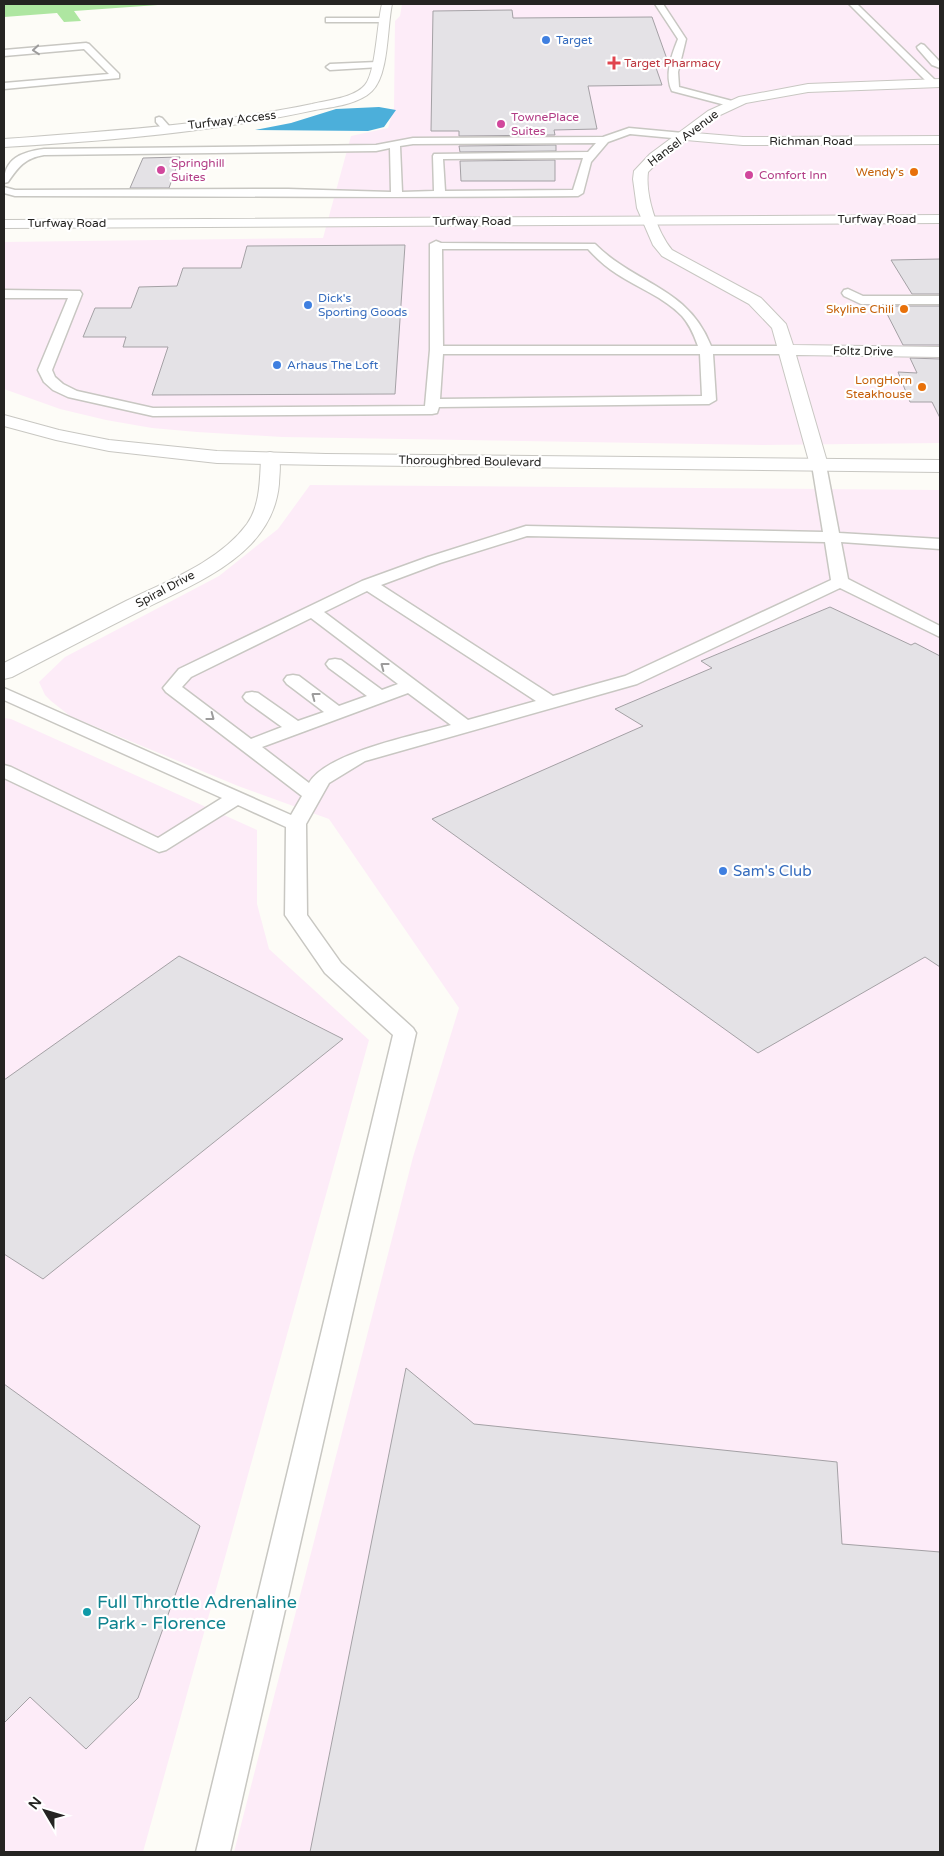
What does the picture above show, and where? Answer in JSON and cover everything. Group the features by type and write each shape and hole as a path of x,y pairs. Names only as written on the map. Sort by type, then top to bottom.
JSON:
{"street":[{"name":"Turfway Access","path":"4,143 74,137 162,124 210,124 294,112 348,99 368,88 375,75 382,20 387,4"},
{"name":"Hansel Avenue","path":"818,465 780,327 760,305 730,286 667,253 660,245 648,220 640,179 641,172 655,157 712,114 757,96 808,88 938,85"},
{"name":"Richman Road","path":"683,136 743,141 940,140"},
{"name":"Turfway Road","path":"4,224 940,219"},
{"name":"Foltz Drive","path":"786,350 940,352"},
{"name":"Thoroughbred Boulevard","path":"4,420 75,440 129,449 270,458 940,466"},
{"name":"Spiral Drive","path":"4,672 174,585 228,554 243,541 262,515 270,485 270,458"}],"lane":[{"path":"659,4 682,39 675,67 673,85 675,89 733,104"},
{"path":"853,4 938,85"},
{"path":"329,20 382,20"},
{"path":"4,53 86,46 116,76 4,86"},
{"path":"921,47 935,63 940,65"},
{"path":"330,67 377,65"},
{"path":"4,180 20,158 28,154 80,151 376,148 413,141 604,140 629,131 683,136"},
{"path":"74,137 80,151"},
{"path":"4,190 15,193 288,192 397,195 578,193 586,161 604,140"},
{"path":"395,144 397,195"},
{"path":"440,194 438,156 591,155"},
{"path":"4,294 76,294 45,370 48,379 58,387 73,394 153,412 432,410 432,403 437,350 436,245 591,246 601,260 642,285 664,294 694,319 706,350 709,400 432,403"},
{"path":"848,293 860,300 940,300"},
{"path":"437,350 786,350"},
{"path":"818,465 840,582"},
{"path":"313,795 172,688 185,673 214,666 251,650 282,627 368,584 434,560 526,531 833,537 940,544"},
{"path":"840,582 940,632"},
{"path":"213,1852 405,1033 333,968 296,915 296,824 321,779 358,757 631,680 840,582"},
{"path":"368,584 551,702"},
{"path":"313,612 465,727"},
{"path":"282,627 299,639"},
{"path":"335,664 380,697"},
{"path":"293,680 337,713"},
{"path":"248,746 410,686"},
{"path":"4,693 296,824"},
{"path":"252,697 296,728"},
{"path":"4,771 159,846 237,797"}],"shaded area":[{"path":"402,4 940,4 940,443 763,445 282,437 152,428 60,409 4,389 4,242 323,238 351,136 388,128 394,108 395,21 400,16"},
{"path":"310,485 940,490 940,1852 234,1852 413,1157 459,1008 329,819 238,786 70,716 45,695 39,682 65,657 219,576 278,529"},
{"path":"4,718 11,719 257,830 257,904 269,949 369,1040 143,1852 4,1852"}],"green space":[{"path":"4,4 172,4 74,11 81,21 64,22 57,13 4,17"}],"water":[{"path":"379,107 396,110 384,127 368,131 255,130 291,123 336,109"}],"building":[{"name":"Target","path":"512,10 513,18 652,17 668,62 654,62 662,85 588,86 597,129 554,130 555,135 459,136 459,131 431,131 433,11"},
{"path":"556,145 556,151 460,152 459,146"},
{"path":"180,157 169,188 130,188 143,158"},
{"path":"555,160 555,181 461,181 460,161"},
{"path":"405,245 395,394 152,395 168,347 123,347 126,337 83,337 95,308 131,308 139,287 177,286 183,268 241,268 247,246"},
{"path":"940,259 940,294 912,294 891,260"},
{"path":"883,306 940,306 940,345 903,345"},
{"name":"LongHorn Steakhouse","path":"910,358 940,359 940,418 932,402 910,402 898,372 917,373"},
{"name":"Sam's Club","path":"830,607 911,645 915,643 940,656 940,967 925,957 758,1053 432,819 643,726 615,709 712,668 701,661"},
{"path":"179,956 343,1039 43,1279 4,1254 4,1080"},
{"path":"406,1368 474,1424 837,1462 842,1544 940,1552 940,1852 310,1852"},
{"name":"Full Throttle Adrenaline Park - Florence","path":"4,1384 200,1526 138,1698 86,1749 30,1697 4,1723"}],"place":[{"name":"Target","path":"546,40"},
{"name":"Target Pharmacy","path":"614,63"},
{"name":"TownePlace Suites","path":"501,124"},
{"name":"Springhill Suites","path":"161,170"},
{"name":"Wendy's","path":"914,172"},
{"name":"Comfort Inn","path":"749,175"},
{"name":"Dick's Sporting Goods","path":"308,305"},
{"name":"Skyline Chili","path":"904,309"},
{"name":"Arhaus The Loft","path":"277,365"},
{"name":"LongHorn Steakhouse","path":"922,387"},
{"name":"Sam's Club","path":"723,871"},
{"name":"Full Throttle Adrenaline Park - Florence","path":"87,1612"}]}
